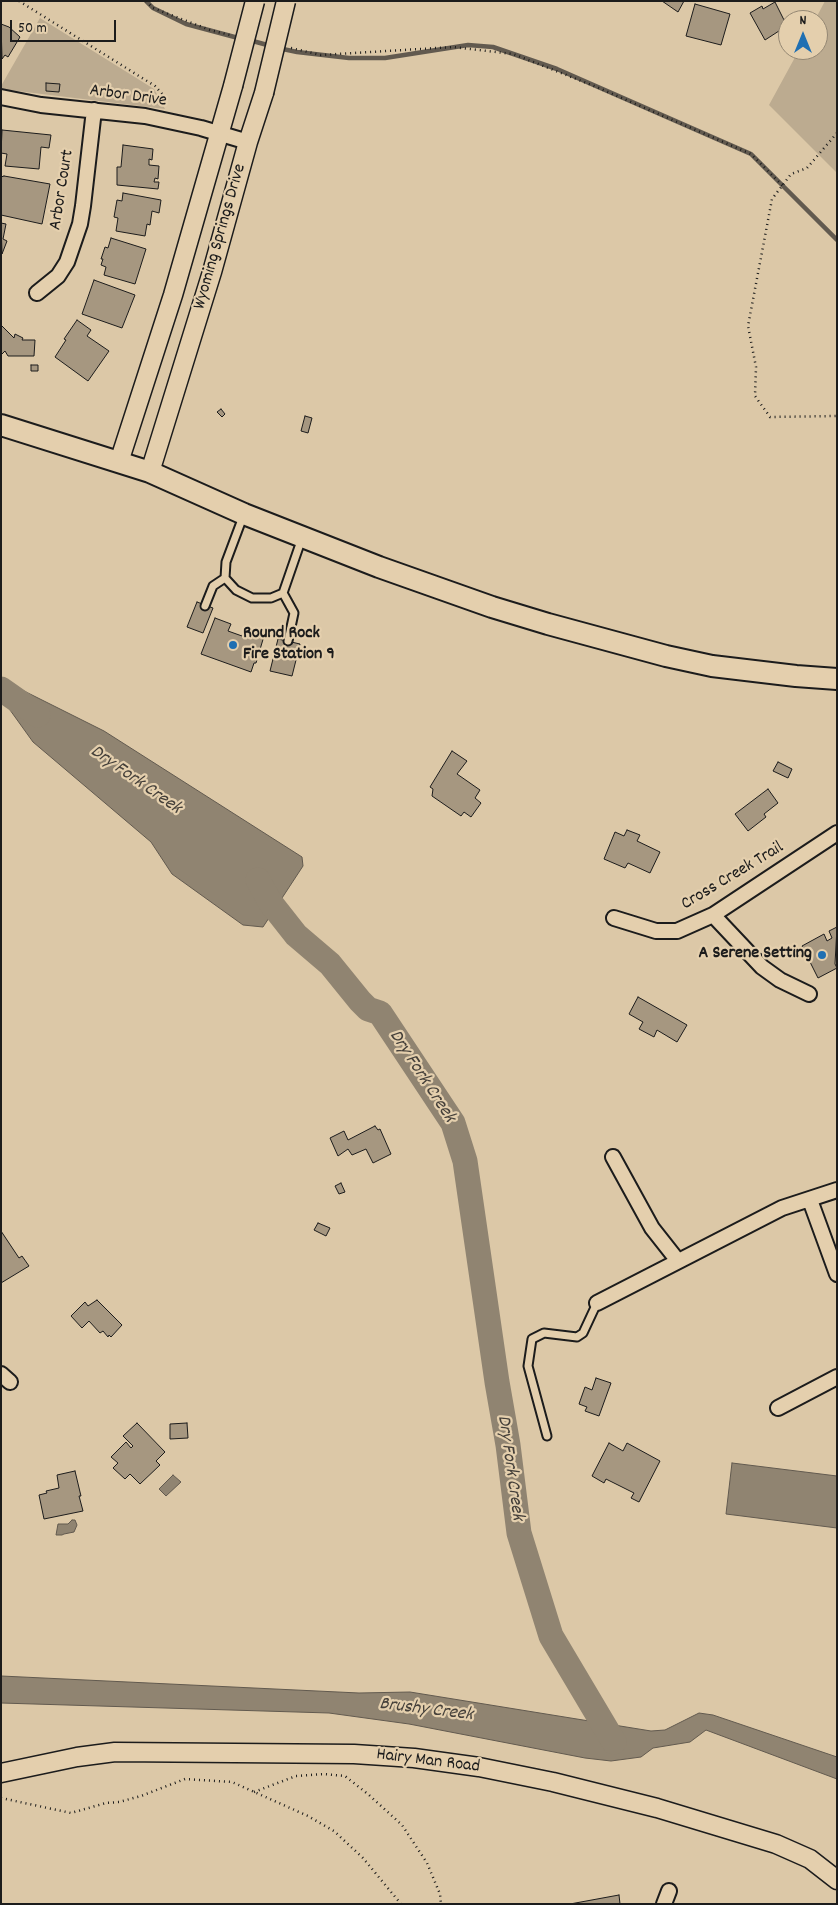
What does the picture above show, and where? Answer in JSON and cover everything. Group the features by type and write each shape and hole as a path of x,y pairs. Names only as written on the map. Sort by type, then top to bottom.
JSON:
{"main road":[{"path":"1,425 150,472 244,514 379,567 492,607 666,656 712,666 796,676 837,678"}],"street":[{"name":"Wyoming Springs Drive","path":"119,462 173,295 220,134 255,1"},
{"name":"Wyoming Springs Drive","path":"150,472 212,272 248,142 264,93 286,1"},
{"name":"Arbor Drive","path":"1,97 41,105 145,116 201,128 248,142"},
{"name":"Arbor Court","path":"37,293 58,276 67,262 80,224 94,110"},
{"name":"Cross Creek Trail","path":"614,918 656,931 677,931 713,915 837,833"},
{"path":"713,915 762,967 780,980 809,994"},
{"path":"613,1157 652,1228 678,1261"},
{"path":"597,1303 782,1208 837,1190"},
{"path":"810,1200 837,1274"},
{"path":"778,1408 837,1377"},
{"name":"Hairy Man Road","path":"1,1773 68,1758 115,1752 354,1754 414,1758 478,1767 553,1782 657,1808 776,1844 810,1860 837,1880"},
{"path":"664,1904 669,1890"}],"lane":[{"path":"244,514 226,562 225,578 236,590 252,598 272,598 283,593 303,537"},
{"path":"205,606 212,586 225,578"},
{"path":"283,593 294,613 288,641"},
{"path":"547,1436 528,1366 532,1339 544,1333 577,1337 583,1334 597,1303"}],"path":[{"path":"19,1 155,86 163,95 165,107"},
{"path":"146,1 153,8 210,30 238,36"},
{"path":"284,47 321,55 454,47 513,54 594,86 751,154 783,186"},
{"path":"837,133 807,168 791,174 772,199 748,326 756,367 755,396 770,417 837,416"},
{"path":"254,1792 296,1776 324,1774 345,1776 370,1795 402,1825 427,1864 440,1894 441,1904"},
{"path":"1,1798 71,1813 141,1796 185,1779 232,1782 308,1816 334,1831 363,1858 401,1904"}],"shaded area":[{"path":"825,1 837,1 837,173 769,105 794,60 828,60 828,10 820,10"},
{"path":"40,18 154,89 165,109 1,89"}],"water":[{"path":"10,684 104,731 302,857 303,866 263,927 243,925 172,874 151,842 33,742 10,710"},
{"path":"732,1463 837,1476 837,1528 726,1514"},
{"path":"173,1475 181,1482 166,1496 159,1489"},
{"path":"75,1520 77,1525 74,1532 56,1535 58,1524 68,1524"},
{"name":"Brushy Creek","path":"1,1676 359,1693 410,1692 651,1731 665,1730 699,1713 713,1715 837,1757 837,1779 706,1730 690,1742 653,1748 641,1757 611,1761 585,1758 409,1724 329,1713 1,1703"}],"building":[{"path":"662,1 684,1 678,12"},
{"path":"775,2 779,10 778,32 765,40 750,13 762,6 763,9"},
{"path":"695,4 730,14 721,45 686,36"},
{"path":"1,24 9,27 20,37 8,57 5,55 2,59"},
{"path":"46,83 60,84 59,92 46,91"},
{"path":"2,130 51,135 49,148 41,147 39,169 5,166 7,154 1,153"},
{"path":"123,145 153,149 152,160 149,159 149,165 159,166 158,179 155,178 154,182 159,182 158,189 117,185 117,167 121,167"},
{"path":"1,177 50,184 42,224 1,215"},
{"path":"123,193 161,200 159,213 152,211 150,225 147,224 145,236 116,231 118,218 114,217 117,200 122,201"},
{"path":"1,223 6,224 3,239 7,241 2,254"},
{"path":"111,238 146,249 135,284 104,275 106,267 101,265 103,259 101,259 105,247 108,248"},
{"path":"94,280 135,295 122,328 82,314"},
{"path":"77,320 91,330 87,336 109,351 88,381 55,357"},
{"path":"1,325 14,338 15,334 23,338 22,340 35,340 34,356 8,356 5,351 1,355"},
{"path":"31,365 38,365 38,371 31,371"},
{"path":"221,409 225,414 222,417 217,412"},
{"path":"305,416 312,418 308,433 301,431"},
{"path":"197,602 213,608 203,633 187,627"},
{"name":"Round Rock Fire Station 9","path":"215,618 231,624 228,631 242,636 244,629 264,636 256,663 254,663 251,672 201,654"},
{"path":"278,639 300,644 292,676 270,671"},
{"path":"452,751 467,761 457,774 480,790 475,798 481,803 471,817 464,812 461,816 432,796 433,789 430,787"},
{"path":"778,762 792,769 788,778 773,771"},
{"path":"768,789 778,803 764,814 766,817 748,831 735,814"},
{"path":"627,830 640,835 637,841 660,852 650,873 628,863 625,868 604,859 615,832 624,836"},
{"name":"A Serene Setting","path":"837,927 835,964 837,968 818,978 802,946 824,934 827,941 832,938 829,931"},
{"path":"638,997 687,1025 677,1042 657,1030 654,1037 639,1029 643,1022 629,1014"},
{"path":"375,1126 378,1130 380,1129 391,1154 373,1163 366,1149 352,1155 348,1149 338,1156 330,1138 344,1131 348,1140"},
{"path":"341,1183 345,1192 339,1194 335,1186"},
{"path":"318,1223 330,1228 326,1236 314,1230"},
{"path":"1,1231 19,1258 22,1256 29,1266 1,1283"},
{"path":"97,1300 122,1325 111,1337 109,1335 108,1337 103,1331 100,1333 89,1321 82,1328 71,1316 85,1302 88,1306"},
{"path":"596,1378 611,1383 599,1416 585,1411 587,1407 579,1404 585,1387 592,1390"},
{"path":"137,1423 165,1452 156,1461 160,1465 140,1484 130,1474 125,1479 113,1468 118,1463 111,1457 126,1442 131,1448 133,1446 123,1436"},
{"path":"187,1423 188,1438 170,1439 170,1424"},
{"path":"609,1443 623,1451 627,1443 660,1461 639,1502 631,1498 634,1493 606,1479 604,1483 592,1476"},
{"path":"75,1471 83,1511 44,1519 39,1495 59,1488 57,1475"},
{"path":"619,1895 620,1904 570,1904"}],"waterway":[{"path":"146,1 153,8 186,24 242,39"},
{"path":"249,40 271,46"},
{"path":"278,48 349,58 385,58 468,45 493,47 557,69 751,154 837,240"},
{"name":"Dry Fork Creek","path":"1,689 38,715"},
{"name":"Dry Fork Creek","path":"258,880 270,902 296,935 330,964 368,1009 380,1013 453,1123 465,1161 508,1445 519,1533 551,1636 614,1742"}],"place":[{"name":"Round Rock Fire Station 9","path":"233,645"},
{"name":"A Serene Setting","path":"822,955"}]}
